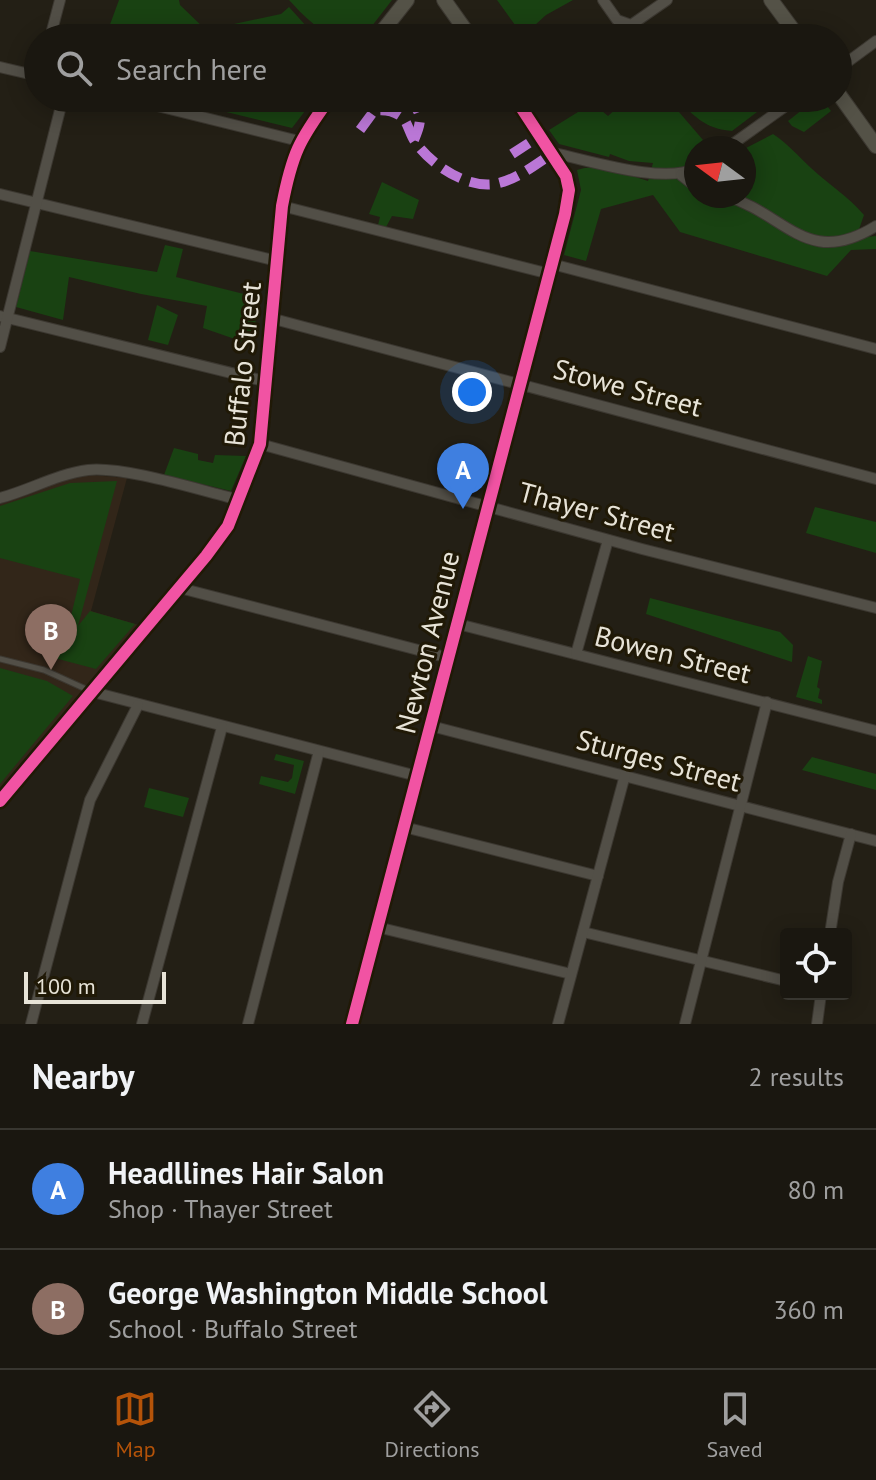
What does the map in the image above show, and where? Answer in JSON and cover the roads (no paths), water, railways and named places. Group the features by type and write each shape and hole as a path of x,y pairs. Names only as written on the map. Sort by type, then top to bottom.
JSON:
{"street":[{"path":"54,24 60,0"},
{"path":"388,24 407,0"},
{"path":"444,0 461,24"},
{"path":"603,0 627,24"},
{"path":"632,24 667,0"},
{"path":"771,0 789,24"},
{"path":"852,59 876,41"},
{"path":"0,67 24,73"},
{"path":"0,347 4,317 60,112"},
{"path":"182,112 299,141"},
{"name":"Buffalo Street","path":"0,801 217,542 240,500 260,444 274,319 282,206 299,141 320,112"},
{"name":"Newton Avenue","path":"352,1024 431,726 442,656 458,624 569,190 566,176 553,153 525,112"},
{"path":"744,136 777,112"},
{"path":"852,112 876,146"},
{"path":"553,153 655,174 684,174"},
{"path":"0,194 277,261"},
{"path":"282,206 876,349"},
{"path":"756,208 786,229 822,242 842,241 876,226"},
{"path":"4,317 268,382"},
{"name":"Stowe Street","path":"274,319 876,479"},
{"name":"Thayer Street","path":"260,444 608,540 876,608"},
{"path":"0,498 57,477 97,469 155,479 240,500"},
{"path":"576,654 608,540"},
{"path":"180,588 442,656"},
{"name":"Bowen Street","path":"458,624 876,731"},
{"path":"93,692 417,776"},
{"path":"685,1024 767,702"},
{"path":"31,1024 90,800 138,705"},
{"name":"Sturges Street","path":"431,726 876,841"},
{"path":"142,1024 222,727"},
{"path":"248,1024 319,751"},
{"path":"558,1024 625,775"},
{"path":"404,827 598,876"},
{"path":"831,928 838,882 851,834"},
{"path":"377,927 571,974"},
{"path":"583,932 780,980"},
{"path":"817,1024 820,1000"}],"lane":[{"path":"0,659 44,670 93,692"}],"place":[{"name":"Headllines Hair Salon","path":"463,509"},
{"name":"George Washington Middle School","path":"51,670"}]}
